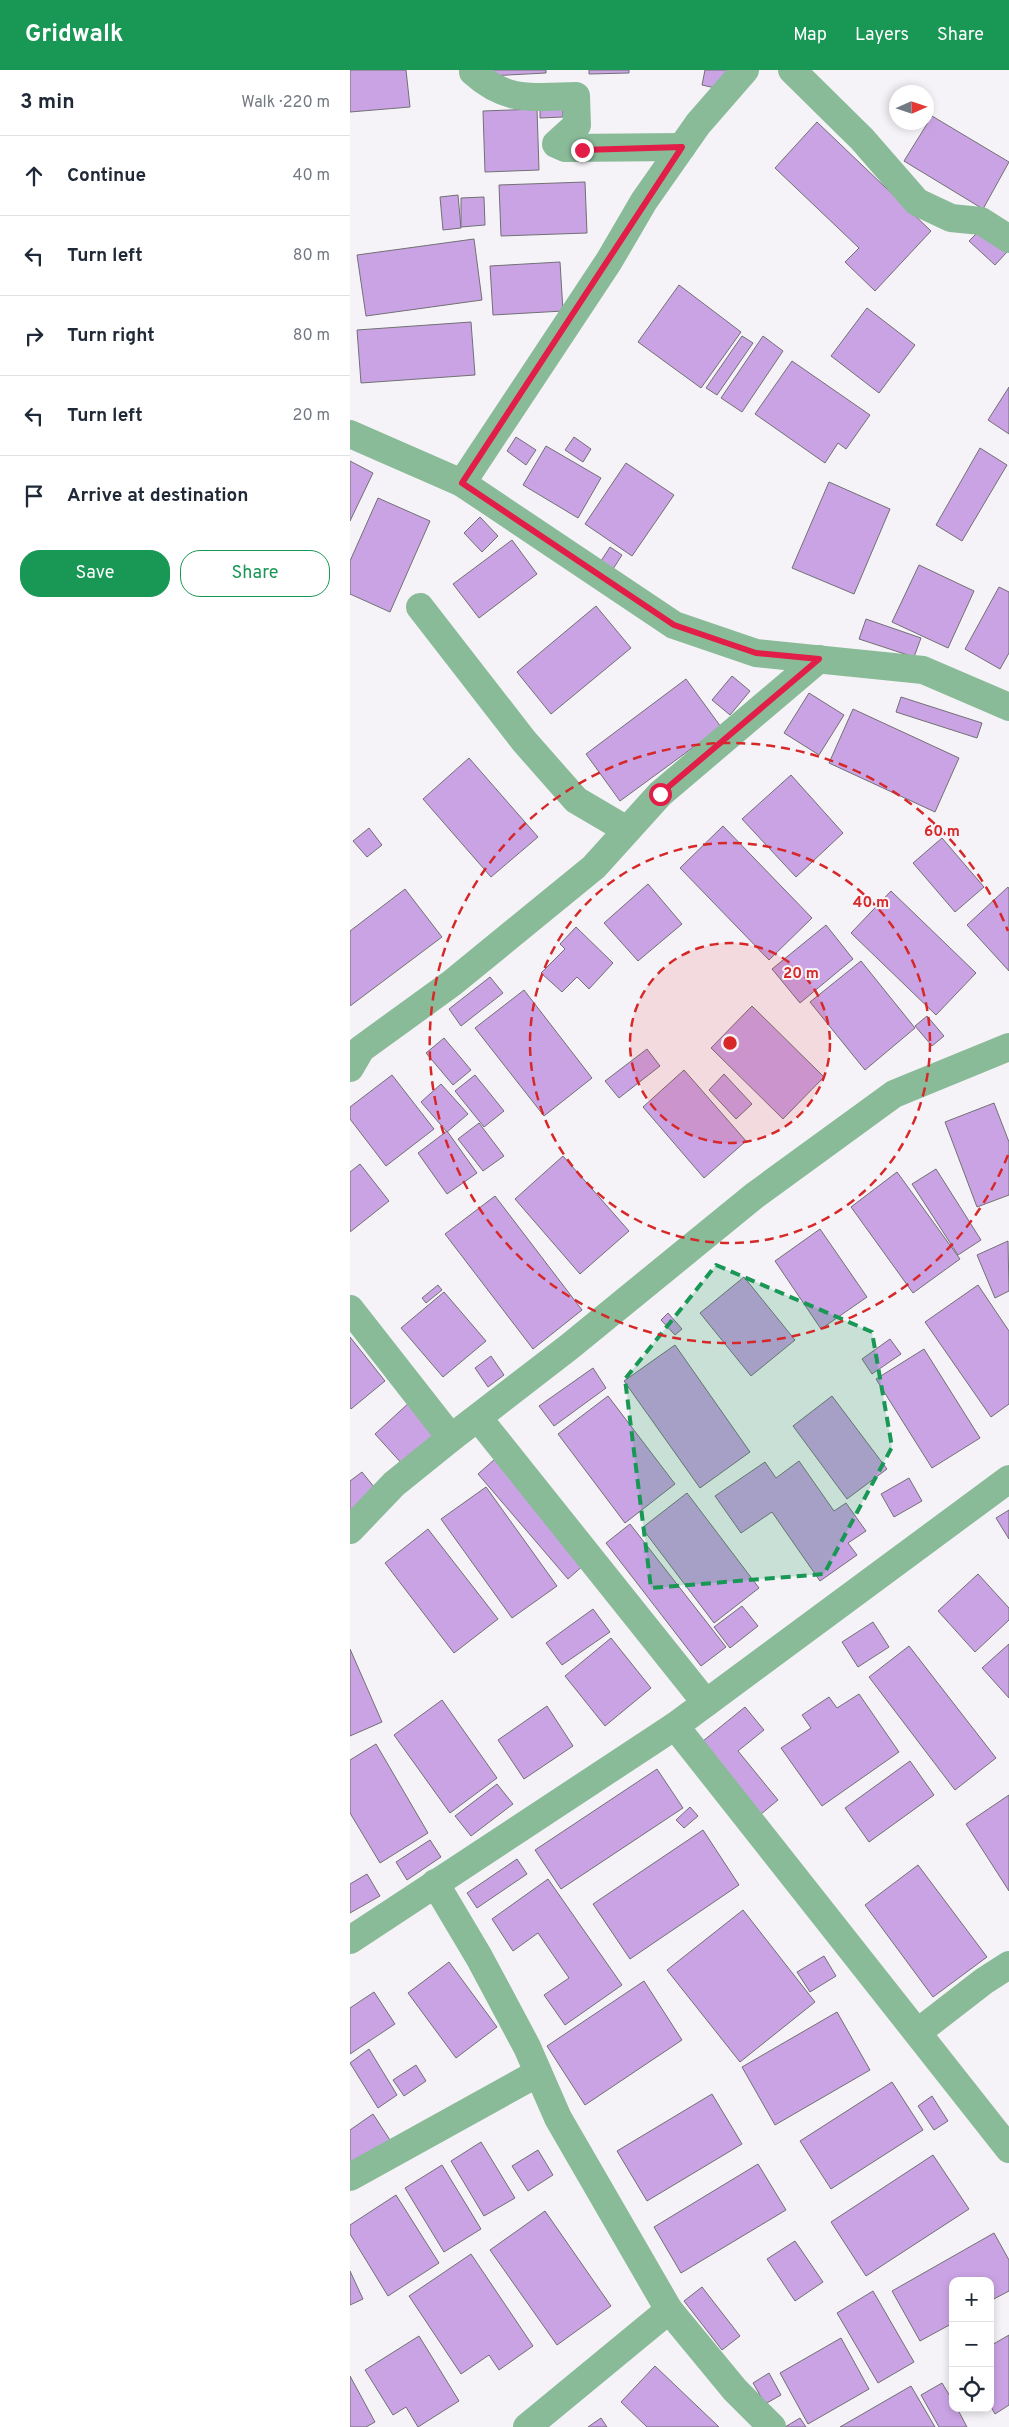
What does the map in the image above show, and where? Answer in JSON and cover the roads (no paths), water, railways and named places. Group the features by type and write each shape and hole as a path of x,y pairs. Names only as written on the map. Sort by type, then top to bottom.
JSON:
{"street":[{"path":"473,70 487,85 514,97 576,96 577,125 556,144 565,148 682,147"},
{"path":"462,483 682,147 698,124 745,70"},
{"path":"792,70 862,139 917,202 950,218 980,221 1009,239"},
{"path":"350,434 462,483 674,625 756,653 923,670 1009,707"},
{"path":"420,607 524,741 576,800 628,830"},
{"path":"350,1066 361,1049 452,982 587,874 660,794 819,659"},
{"path":"350,1530 394,1484 754,1196 894,1094 1009,1047"},
{"path":"350,1309 451,1438"},
{"path":"478,1418 706,1703"},
{"path":"350,1940 675,1726 1009,1479"},
{"path":"675,1726 1009,2149"},
{"path":"435,1883 479,1957 527,2047 558,2118 669,2310 735,2390 772,2427"},
{"path":"918,2032 984,1981 1009,1965"},
{"path":"350,2177 538,2073"},
{"path":"527,2427 669,2310"}]}
